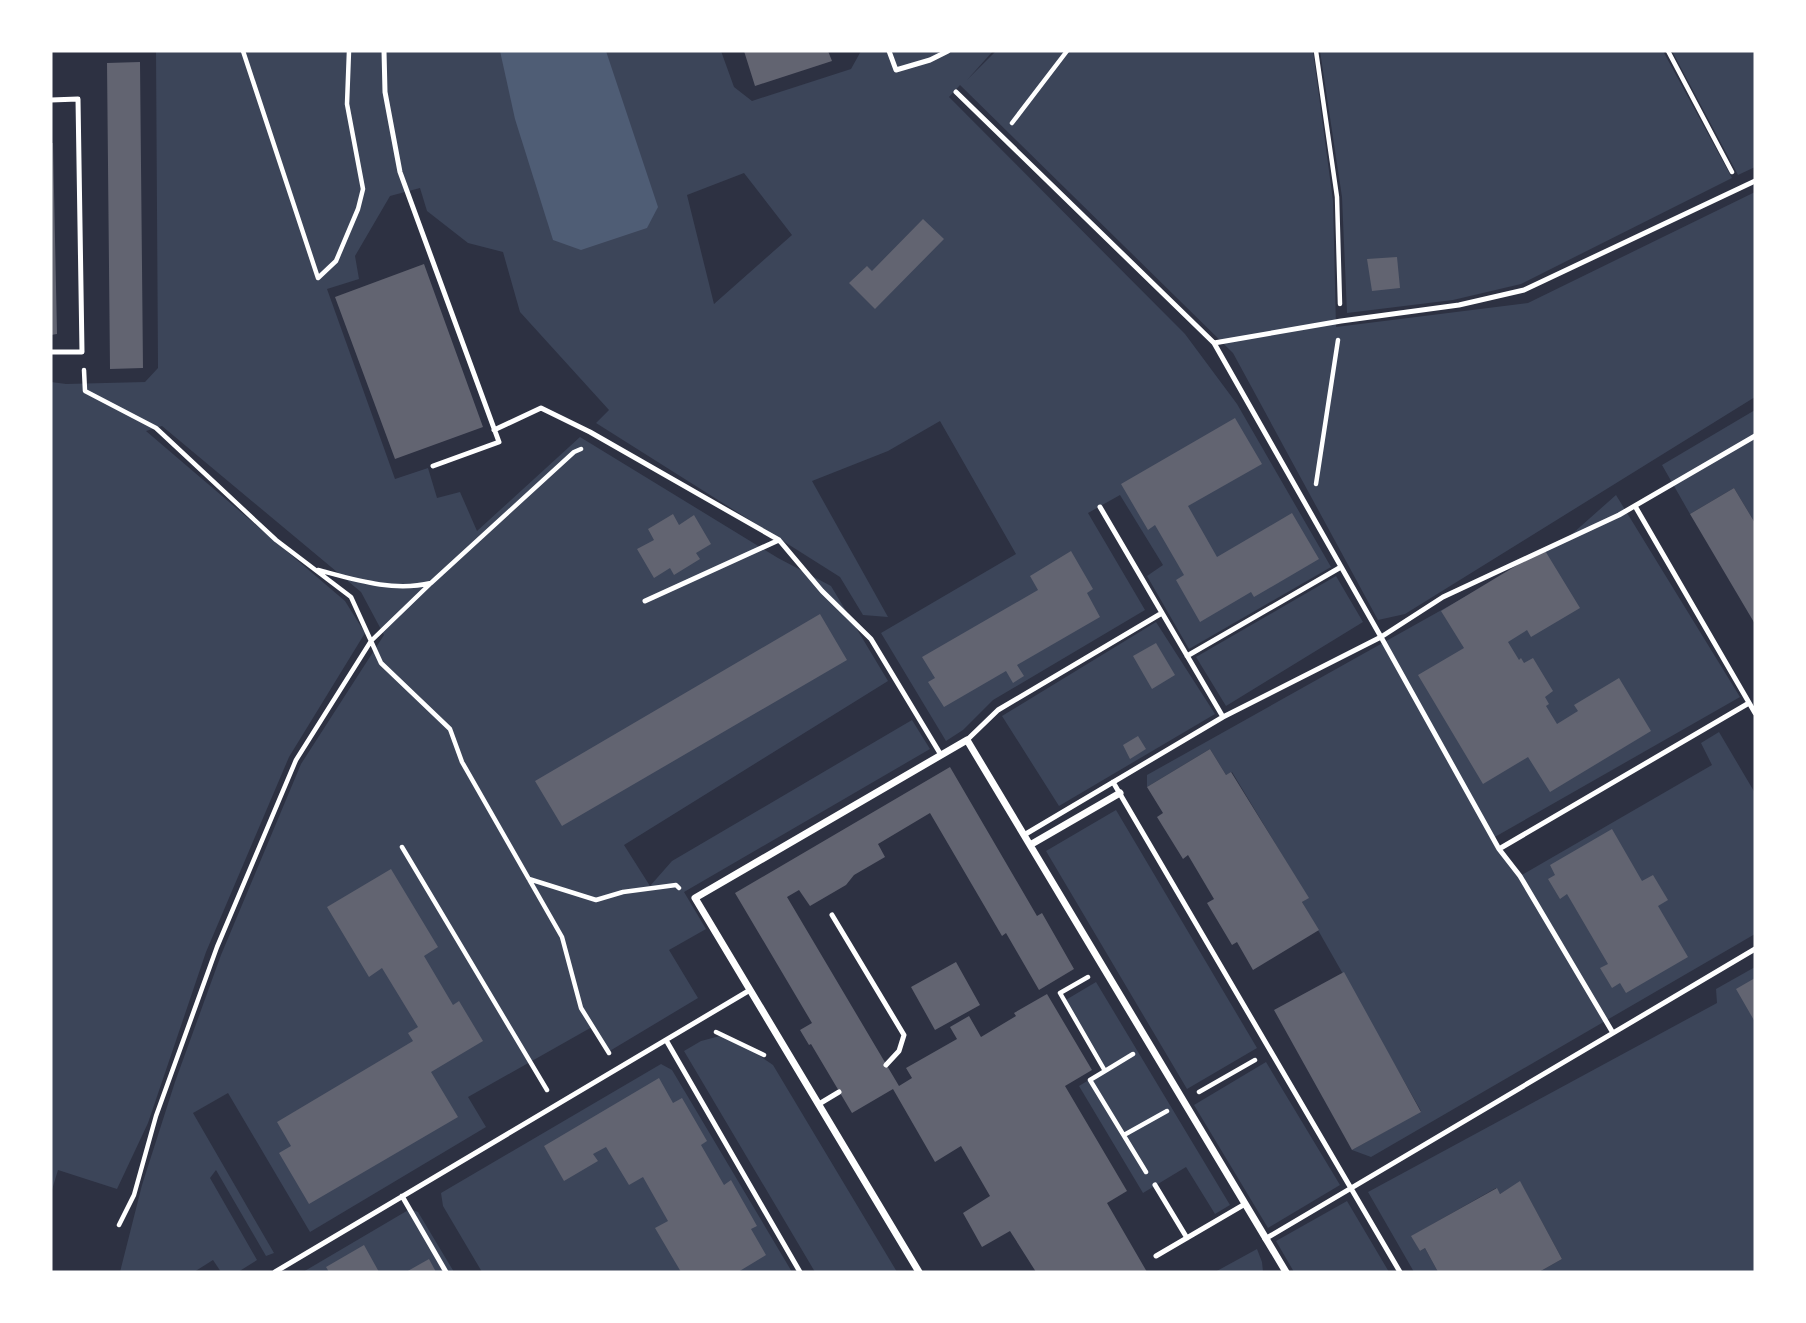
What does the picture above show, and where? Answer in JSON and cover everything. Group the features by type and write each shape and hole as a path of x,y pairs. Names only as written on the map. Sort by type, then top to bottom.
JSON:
{"street":[{"path":"919,1272 695,898 967,740 1286,1272"},
{"path":"1030,845 1120,793"}],"lane":[{"path":"384,51 385,92 400,172 499,442 433,466"},
{"path":"889,51 896,70 930,60 948,51"},
{"path":"956,92 1214,343 1499,849 1520,877 1612,1032"},
{"path":"51,100 78,99 82,352 51,352"},
{"path":"1214,343 1341,321 1459,305 1524,290 1755,181"},
{"path":"494,430 541,408 779,540 822,591 871,639 941,755"},
{"path":"1024,835 1223,717 1381,637 1443,597 1635,506 1755,436"},
{"path":"1635,506 1755,713"},
{"path":"1100,507 1223,717"},
{"path":"645,601 779,540"},
{"path":"1187,656 1341,567"},
{"path":"967,740 998,710 1161,613"},
{"path":"1499,849 1749,703"},
{"path":"1113,782 1400,1272"},
{"path":"832,915 904,1035 899,1051 886,1065"},
{"path":"1265,1238 1755,949"},
{"path":"275,1272 750,990"},
{"path":"666,1040 800,1272"},
{"path":"818,1104 839,1092"},
{"path":"1155,1185 1187,1238"},
{"path":"401,1196 446,1272"},
{"path":"1156,1256 1244,1204"}],"path":[{"path":"243,51 318,278 336,261 358,209 363,189 346,104 349,51"},
{"path":"1012,124 1067,51"},
{"path":"1312,516 1341,321 1337,197 1316,51"},
{"path":"1668,51 1741,188"},
{"path":"82,352 85,390 156,428 258,524 352,597 381,663 450,729 462,762 562,937 581,1009 618,1068"},
{"path":"119,1225 134,1195 156,1116 217,947 296,760 371,641 574,452 604,441"},
{"path":"314,569 381,586 414,587 432,583"},
{"path":"402,847 555,1105"},
{"path":"528,878 596,900 624,892 676,885 706,916"},
{"path":"1103,968 1059,993 1105,1071"},
{"path":"705,1030 741,1042 768,1058"},
{"path":"1149,1044 1090,1080 1155,1185"}],"shaded area":[{"path":"156,51 721,51 734,87 752,101 851,69 861,51 993,51 967,80 996,51 1313,51 1333,201 1336,327 1528,303 1755,192 1755,397 1405,614 1378,620 1233,353 960,85 949,97 1185,334 1237,404 1331,567 1189,649 1147,576 1163,565 1120,495 1088,513 1145,610 993,700 963,730 946,741 881,633 1016,554 940,421 888,451 812,481 888,617 863,615 840,577 596,423 609,410 520,312 503,252 468,243 427,211 420,188 390,196 355,256 359,279 327,289 395,479 428,468 437,498 460,492 477,531 580,437 778,558 831,586 888,681 624,845 650,886 672,861 912,720 930,749 684,892 706,929 669,950 698,998 608,1052 592,1027 468,1097 486,1127 310,1232 228,1093 193,1113 274,1253 266,1256 216,1170 210,1178 257,1260 238,1272 221,1272 213,1260 194,1272 120,1272 142,1185 175,1082 221,955 301,764 384,635 361,592 162,426 146,431 345,601 365,633 289,757 206,952 148,1123 117,1189 58,1170 51,1193 51,382 145,382 158,368","holes":["744,173 792,235 714,304 687,195"]},
{"path":"500,51 606,51 658,207 647,228 581,250 553,240 515,119"},
{"path":"1320,51 1663,51 1732,178 1521,284 1453,300 1347,313 1342,197"},
{"path":"1672,51 1755,51 1755,167 1738,175"},
{"path":"1755,410 1755,523 1734,488 1690,514 1662,465"},
{"path":"1616,495 1740,697 1493,838 1520,876 1712,765 1701,743 1719,732 1755,793 1755,934 1371,1157 1352,1150 1421,1111 1302,902 1308,898 1232,772 1226,775 1210,749 1147,787 1147,775 1563,542"},
{"path":"1336,576 1363,622 1226,706 1196,657"},
{"path":"1156,622 1215,714 1059,806 1002,716"},
{"path":"1116,810 1257,1048 1187,1089 1046,851"},
{"path":"1755,967 1755,1272 1539,1272 1562,1259 1520,1182 1500,1194 1496,1188 1412,1236 1420,1251 1425,1248 1438,1272 1414,1272 1368,1192 1717,1003 1716,989"},
{"path":"1096,982 1230,1205 1215,1214 1186,1167 1143,1193 1079,1086 1105,1070 1064,1001"},
{"path":"720,1036 747,1047 773,1065 897,1272 815,1272 684,1051 701,1041"},
{"path":"1266,1062 1340,1185 1268,1228 1194,1105"},
{"path":"661,1064 672,1070 792,1272 482,1272 443,1206 441,1193"},
{"path":"1347,1201 1389,1272 1294,1272 1276,1241"},
{"path":"410,1209 418,1212 454,1272 303,1272"},
{"path":"1257,1249 1263,1272 1215,1272"}],"building":[{"path":"744,51 828,51 832,61 755,86"},
{"path":"140,62 143,368 110,369 107,63"},
{"path":"51,143 57,334 51,335"},
{"path":"923,219 944,239 875,309 849,283 867,266 872,271"},
{"path":"1397,257 1400,288 1372,291 1367,259"},
{"path":"424,264 483,427 395,459 335,297"},
{"path":"1235,418 1262,464 1188,506 1217,557 1292,513 1319,559 1254,597 1251,592 1200,622 1176,580 1184,575 1155,525 1148,530 1121,484"},
{"path":"1734,488 1755,523 1755,624 1690,514"},
{"path":"673,514 679,525 694,515 711,544 696,553 700,559 674,575 670,568 654,578 637,549 654,540 648,529"},
{"path":"1544,549 1580,608 1531,637 1527,630 1508,642 1519,660 1521,658 1524,663 1533,658 1553,691 1545,697 1549,704 1546,706 1557,724 1578,711 1574,705 1619,678 1651,731 1550,792 1528,757 1483,784 1418,675 1464,648 1441,611"},
{"path":"1071,551 1093,589 1087,593 1100,617 1017,665 1024,676 1013,683 1006,671 944,707 928,682 935,678 922,657 1038,590 1030,576"},
{"path":"820,614 847,660 562,826 535,781"},
{"path":"1156,643 1175,675 1152,689 1133,656"},
{"path":"1138,736 1146,749 1130,759 1123,745"},
{"path":"1210,749 1226,775 1231,772 1309,898 1302,902 1319,930 1253,970 1237,942 1232,945 1207,903 1214,899 1188,855 1183,859 1157,817 1163,813 1147,787"},
{"path":"950,767 1037,916 1042,913 1074,969 1039,990 1006,933 1002,936 930,813 878,844 885,857 854,875 846,885 810,906 799,890 787,897 899,1086 912,1078 906,1068 957,1039 950,1027 969,1016 981,1037 1047,994 1092,1070 1065,1086 1127,1191 1107,1203 1147,1272 1036,1272 1010,1231 982,1247 963,1213 990,1196 961,1146 935,1162 893,1089 852,1113 800,1030 812,1023 735,893"},
{"path":"1612,829 1642,881 1653,875 1668,900 1658,906 1688,957 1626,993 1620,983 1612,988 1600,968 1608,964 1567,894 1560,899 1548,879 1555,875 1550,865"},
{"path":"391,869 438,947 424,956 453,1005 459,1001 483,1041 431,1072 458,1117 309,1204 279,1153 291,1146 277,1122 413,1041 408,1033 418,1027 382,968 369,977 327,907"},
{"path":"956,962 980,1005 935,1030 911,987"},
{"path":"1344,972 1421,1112 1352,1150 1274,1010"},
{"path":"1755,978 1755,1022 1736,989"},
{"path":"659,1078 673,1103 682,1098 707,1141 701,1145 724,1185 731,1180 757,1226 751,1229 766,1255 738,1272 681,1272 655,1228 668,1221 643,1177 629,1185 606,1147 593,1154 598,1161 564,1181 544,1146"},
{"path":"1520,1181 1562,1259 1539,1272 1438,1272 1425,1248 1420,1251 1411,1236 1497,1188 1500,1194"},
{"path":"364,1245 379,1272 329,1272 326,1267"},
{"path":"429,1259 436,1272 406,1272"}]}
